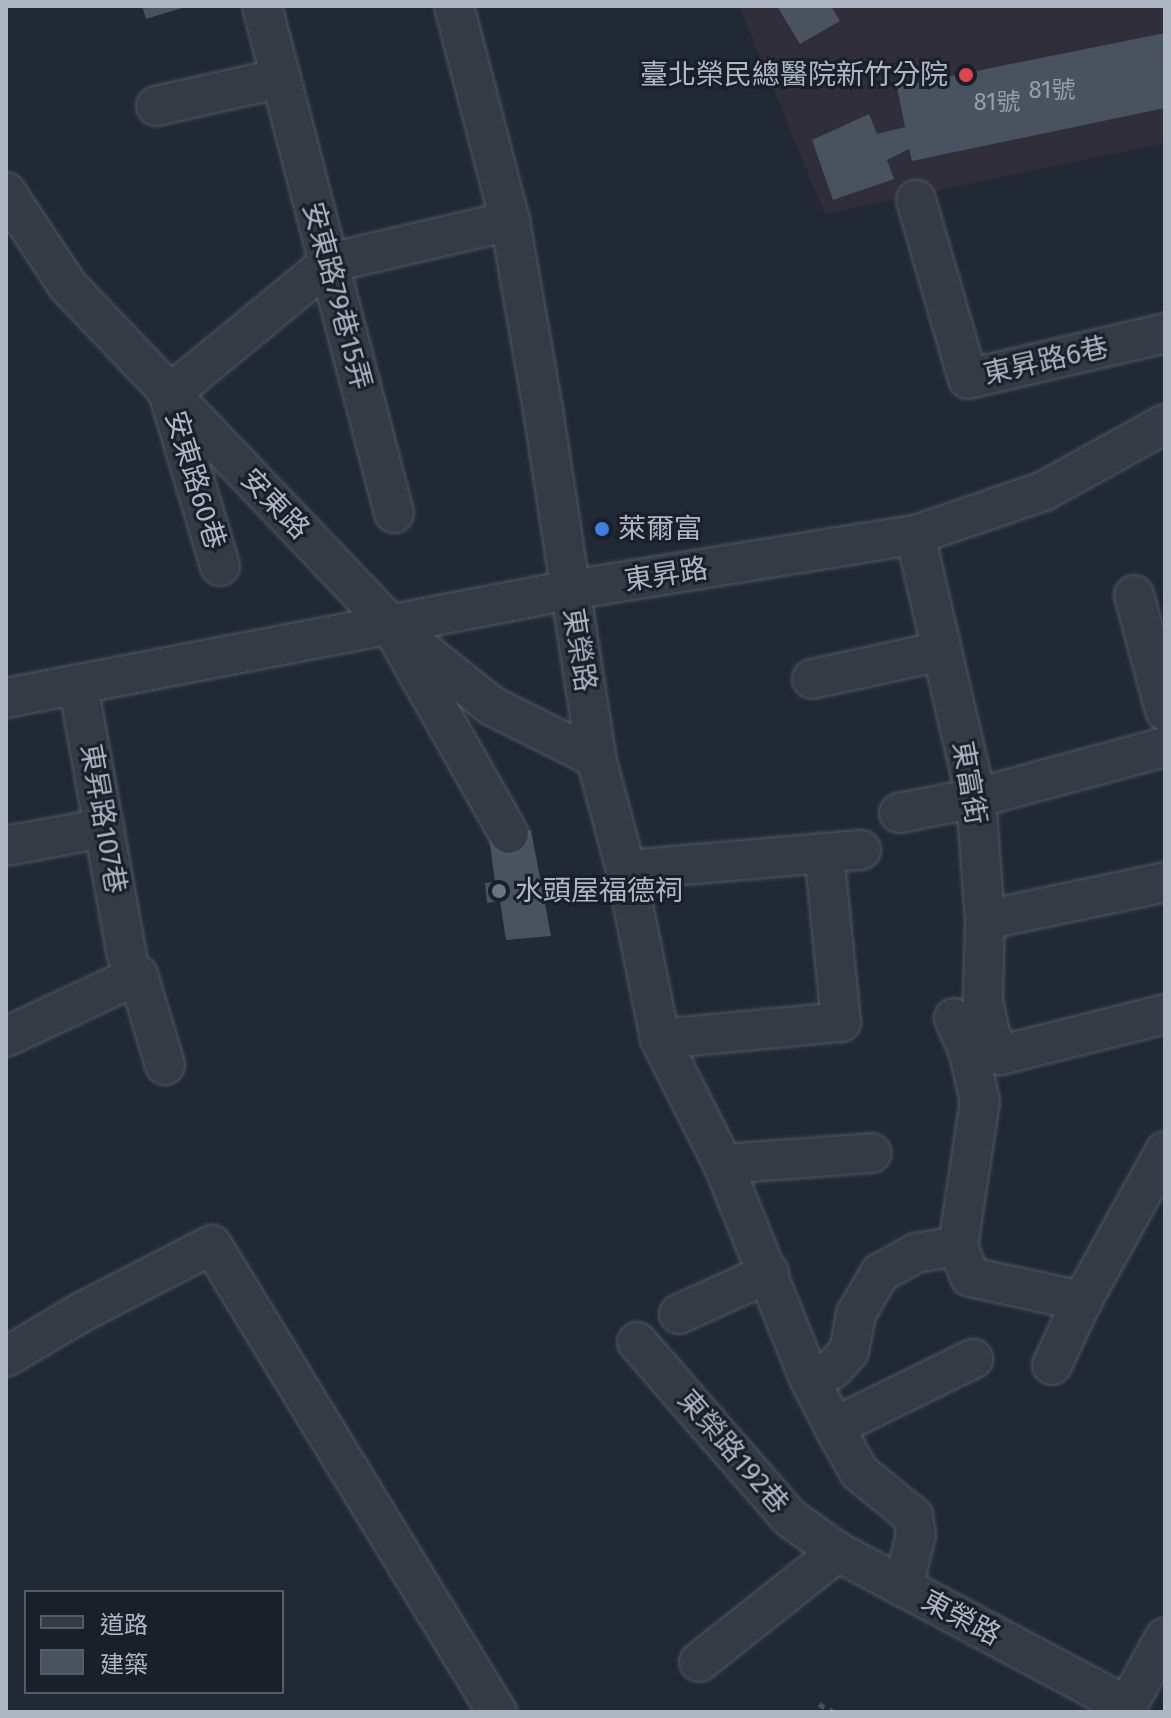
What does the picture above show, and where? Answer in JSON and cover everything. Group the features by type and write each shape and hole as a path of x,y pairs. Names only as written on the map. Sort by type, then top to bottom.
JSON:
{"street":[{"name":"安東路79巷15弄","path":"262,6 394,513"},
{"name":"東榮路","path":"454,6 510,221 596,758 626,870 660,1039 723,1164 810,1380 834,1427 859,1472 913,1516 916,1534 903,1587 1126,1709"},
{"path":"156,106 281,78"},
{"name":"安東路","path":"6,192 68,286 392,626 492,706 596,758"},
{"name":"東昇路6巷","path":"916,200 968,379 1165,333"},
{"path":"169,395 329,263 510,221"},
{"name":"安東路60巷","path":"169,395 220,566"},
{"name":"東昇路","path":"6,698 570,590 915,535 1044,491 1165,424"},
{"name":"東富街","path":"915,535 976,798 985,920 983,999 990,1034 1001,1055 1163,1018"},
{"path":"1134,595 1165,711"},
{"path":"392,626 421,683 509,834"},
{"path":"812,679 942,651"},
{"name":"東昇路107巷","path":"78,684 132,965 165,1065"},
{"path":"899,813 976,798 1165,747"},
{"path":"6,846 104,828"},
{"path":"626,870 861,850"},
{"path":"660,1039 841,1022 824,853"},
{"path":"985,920 1165,882"},
{"path":"6,1037 132,965"},
{"path":"954,1018 968,1050 980,1101 958,1246 970,1277 1082,1301"},
{"path":"1052,1365 1082,1301 1165,1151"},
{"path":"723,1164 872,1153"},
{"path":"6,1357 80,1313 212,1245 497,1712"},
{"path":"810,1380 833,1369 849,1351 856,1314 880,1273 916,1253 958,1246"},
{"path":"679,1314 769,1273"},
{"name":"東榮路192巷","path":"637,1342 790,1518 838,1552 903,1587"},
{"path":"834,1427 973,1359"},
{"path":"699,1662 838,1552"},
{"path":"1126,1709 1165,1637"}],"path":[{"path":"819,1704 834,1712"}],"shaded area":[{"name":"臺北榮民總醫院新竹分院","path":"739,6 1165,6 1165,143 825,214"}],"building":[{"path":"142,6 185,6 185,7 146,19"},
{"path":"777,6 831,6 840,21 800,44"},
{"path":"1165,33 1165,108 912,161 909,149 887,160 894,179 833,200 812,140 869,114 877,134 905,127 897,87"},
{"path":"531,830 551,936 506,940 500,901 487,903 485,883 495,882 489,837"}],"place":[{"name":"臺北榮民總醫院新竹分院","path":"966,75"},
{"name":"萊爾富","path":"602,529"},
{"name":"水頭屋福德祠","path":"499,891"}]}
